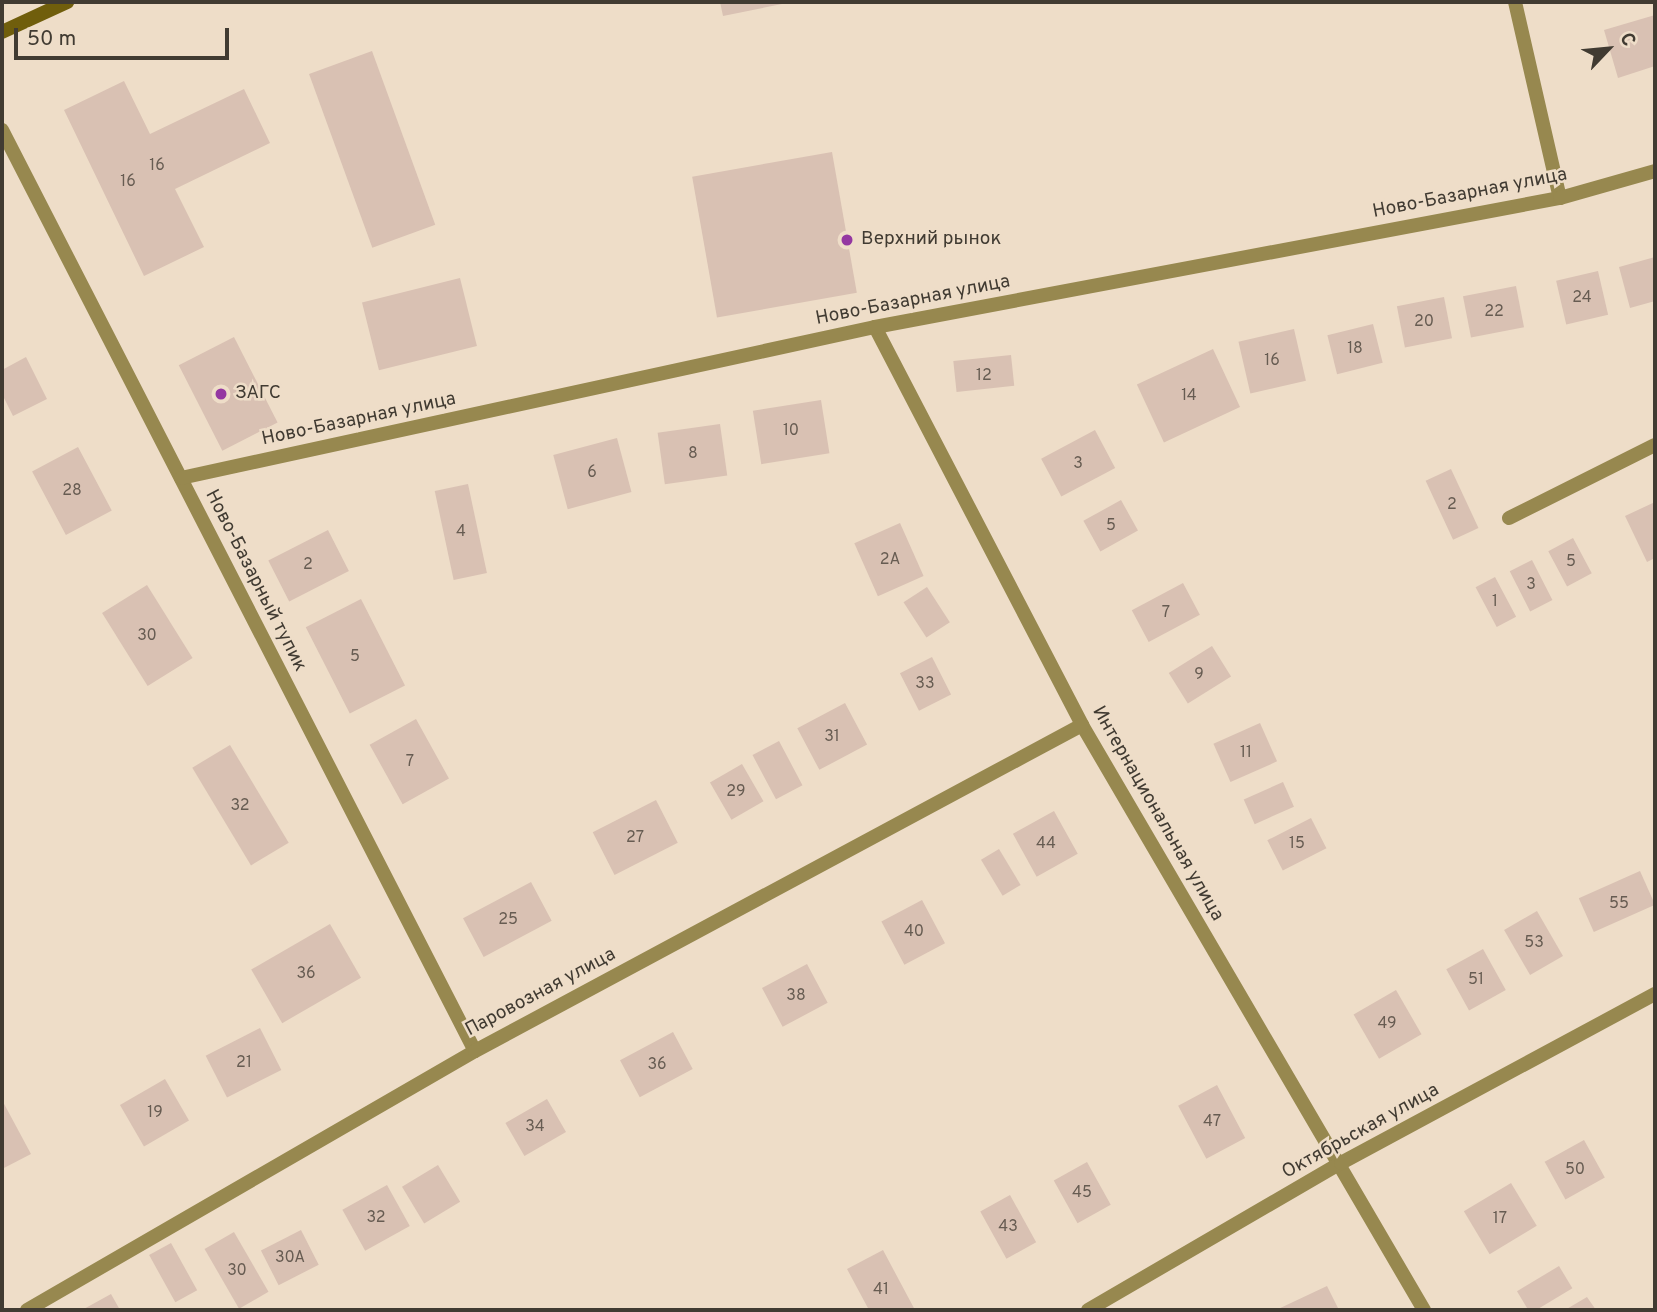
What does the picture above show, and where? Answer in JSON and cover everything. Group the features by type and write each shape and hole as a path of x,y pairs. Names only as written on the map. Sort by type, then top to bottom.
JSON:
{"street":[{"path":"2,32 67,2"},
{"path":"1515,2 1560,198"},
{"name":"Ново-Базарный тупик","path":"2,130 475,1051"},
{"name":"Ново-Базарная улица","path":"181,478 874,327 1560,198 1655,171"},
{"name":"Интернациональная улица","path":"874,327 1082,725 1341,1163 1424,1310"},
{"path":"1509,519 1655,445"},
{"name":"Паровозная улица","path":"27,1310 475,1051 1082,725"},
{"name":"Октябрьская улица","path":"1088,1310 1341,1163 1655,994"}],"building":[{"path":"720,2 787,2 787,3 723,16"},
{"path":"1655,15 1655,66 1618,78 1604,30"},
{"path":"372,51 435,225 372,248 309,74"},
{"path":"124,81 150,134 244,89 270,143 175,189 204,247 144,276 64,110"},
{"path":"832,152 857,293 717,317 692,177"},
{"path":"1655,257 1655,301 1630,308 1619,267"},
{"path":"1598,271 1608,315 1566,325 1556,281"},
{"path":"460,278 477,346 379,370 362,302"},
{"path":"1516,286 1524,327 1471,338 1463,296"},
{"path":"1444,297 1452,338 1405,347 1397,306"},
{"path":"1373,324 1383,363 1337,374 1327,335"},
{"path":"1294,329 1306,381 1250,393 1238,342"},
{"name":"ЗАГС","path":"234,337 278,423 222,451 179,365"},
{"path":"1213,349 1240,407 1164,443 1137,384"},
{"path":"1011,355 1014,386 957,392 953,361"},
{"path":"26,357 47,399 13,416 2,394 2,370"},
{"path":"821,400 829,453 761,464 753,411"},
{"path":"720,424 727,475 665,484 658,433"},
{"path":"1095,430 1115,468 1061,497 1041,459"},
{"path":"617,438 631,492 568,509 553,455"},
{"path":"78,447 112,511 66,535 32,471"},
{"path":"1451,469 1478,528 1453,540 1426,481"},
{"path":"468,484 487,573 454,580 435,491"},
{"path":"1121,500 1138,531 1100,551 1083,521"},
{"path":"1655,502 1655,558 1647,562 1625,516"},
{"path":"900,523 924,576 878,596 854,543"},
{"path":"328,530 349,571 289,601 268,560"},
{"path":"1573,538 1592,573 1567,586 1548,551"},
{"path":"1532,560 1552,600 1530,611 1510,571"},
{"path":"1495,577 1516,617 1497,627 1476,587"},
{"path":"1183,583 1200,615 1149,642 1132,610"},
{"path":"147,585 193,658 148,686 102,613"},
{"path":"927,587 950,622 926,637 904,602"},
{"path":"361,599 405,685 350,714 306,627"},
{"path":"1212,646 1231,677 1188,704 1169,673"},
{"path":"932,657 951,694 919,711 900,673"},
{"path":"845,703 867,744 819,770 797,728"},
{"path":"416,719 449,778 403,804 370,745"},
{"path":"1260,723 1277,761 1230,782 1213,744"},
{"path":"779,741 802,785 776,799 753,755"},
{"path":"230,745 289,843 251,865 192,768"},
{"path":"742,764 764,801 731,820 710,782"},
{"path":"1283,782 1294,807 1255,824 1244,799"},
{"path":"656,800 678,843 615,875 593,832"},
{"path":"1054,811 1078,854 1037,877 1013,834"},
{"path":"1311,818 1326,848 1283,871 1267,840"},
{"path":"999,849 1021,885 1003,896 981,860"},
{"path":"1640,871 1655,905 1594,932 1579,898"},
{"path":"531,882 552,921 484,957 463,918"},
{"path":"922,900 945,943 904,965 881,922"},
{"path":"1537,911 1563,956 1530,975 1504,930"},
{"path":"330,924 361,978 282,1023 251,970"},
{"path":"1483,949 1506,990 1469,1010 1446,969"},
{"path":"807,964 828,1003 783,1027 762,988"},
{"path":"1396,990 1422,1034 1379,1059 1354,1014"},
{"path":"260,1028 281,1070 227,1098 206,1056"},
{"path":"673,1032 693,1069 640,1097 620,1060"},
{"path":"165,1079 189,1121 144,1147 120,1105"},
{"path":"1217,1085 1245,1138 1206,1159 1178,1106"},
{"path":"547,1099 566,1132 524,1156 505,1123"},
{"path":"2,1100 31,1154 2,1169"},
{"path":"1584,1140 1605,1178 1565,1199 1545,1162"},
{"path":"1087,1162 1111,1205 1078,1223 1054,1180"},
{"path":"438,1165 460,1202 424,1223 402,1187"},
{"path":"1511,1183 1537,1226 1490,1254 1464,1211"},
{"path":"387,1185 410,1226 365,1251 342,1210"},
{"path":"1010,1195 1036,1242 1006,1259 980,1211"},
{"path":"301,1230 319,1265 279,1285 261,1250"},
{"path":"234,1232 268,1292 239,1309 205,1249"},
{"path":"171,1243 197,1290 175,1302 149,1255"},
{"path":"883,1250 915,1310 869,1310 847,1269"},
{"path":"1559,1266 1572,1288 1536,1310 1528,1310 1517,1291"},
{"path":"1327,1286 1339,1310 1276,1310"},
{"path":"111,1294 120,1310 82,1310"},
{"path":"1587,1297 1596,1310 1565,1310"}],"place":[{"name":"Верхний рынок","path":"847,240"},
{"name":"ЗАГС","path":"221,394"}]}
